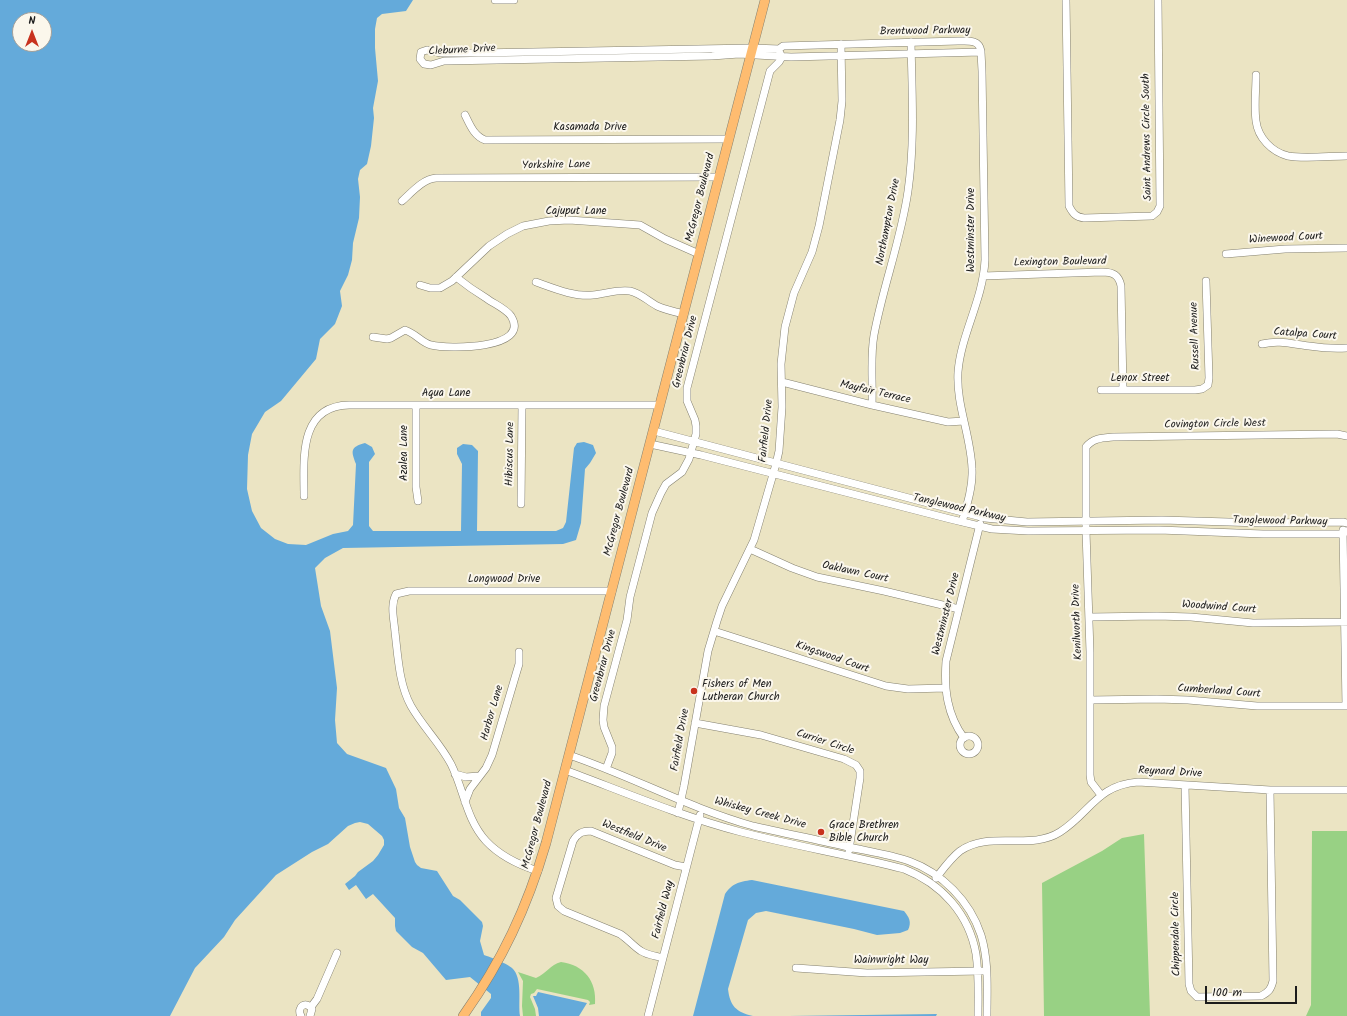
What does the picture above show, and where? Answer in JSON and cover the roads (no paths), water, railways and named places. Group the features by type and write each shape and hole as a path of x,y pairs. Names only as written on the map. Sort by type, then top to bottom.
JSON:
{"main road":[{"name":"McGregor Boulevard","path":"463,1016 479,994 502,956 524,909 538,871 654,432 765,0"}],"street":[{"path":"495,0 514,0"},
{"name":"Saint Andrews Circle South","path":"1066,0 1069,206 1077,217 1084,218 1152,216 1157,212 1160,206 1158,0"},
{"name":"Brentwood Parkway","path":"974,41 980,46 981,52 782,57 752,51 779,49 783,46 974,41"},
{"name":"Northampton Drive","path":"872,405 872,363 874,336 901,228 908,189 913,129 911,42"},
{"name":"Fairfield Drive","path":"678,813 708,651 722,606 750,549 759,526 776,464 780,434 782,356 785,327 794,293 816,239 840,120 842,101 841,44"},
{"path":"779,49 782,57"},
{"name":"Cleburne Drive","path":"580,55 441,53 428,50 421,52 420,59 424,64 431,65 444,61 580,55 752,51"},
{"name":"Westminster Drive","path":"962,522 971,485 972,470 958,379 963,342 978,298 985,260 981,52"},
{"name":"Greenbriar Drive","path":"606,769 612,753 612,746 604,727 604,706 627,620 630,596 652,513 666,484 682,472 689,460 696,434 696,426 687,401 687,388 770,71 782,57"},
{"path":"1256,75 1256,121 1260,134 1269,146 1280,153 1294,157 1347,156"},
{"name":"Kasamada Drive","path":"465,115 474,133 478,138 485,140 729,139"},
{"name":"Yorkshire Lane","path":"402,201 423,182 436,178 719,177"},
{"name":"Cajuput Lane","path":"420,285 430,288 440,288 452,281 489,246 507,234 523,226 549,221 577,221 640,225 665,239 699,254"},
{"name":"Winewood Court","path":"1226,254 1286,249 1347,248"},
{"name":"Lexington Boulevard","path":"983,276 1102,272 1115,274 1120,279 1122,293 1123,390"},
{"path":"373,337 387,339 405,330 431,345 478,347 488,345 510,336 513,329 513,321 510,315 456,277"},
{"name":"Russell Avenue","path":"1179,390 1202,390 1208,385 1206,281"},
{"path":"536,282 568,292 588,295 615,291 630,291 637,293 663,308 684,314"},
{"name":"Catalpa Court","path":"1262,344 1280,342 1332,349 1347,348"},
{"name":"Mayfair Terrace","path":"782,382 872,405 948,422 964,421"},
{"name":"Lenox Street","path":"1101,390 1179,390"},
{"name":"Azalea Lane","path":"416,405 416,487 418,501"},
{"name":"Hibiscus Lane","path":"521,504 522,405"},
{"name":"Aqua Lane","path":"304,496 305,444 309,430 322,413 334,406 660,405"},
{"name":"Tanglewood Parkway","path":"654,432 981,518 1027,522 1173,520 1259,523 1345,523 1346,706"},
{"name":"Covington Circle West","path":"1087,446 1090,442 1097,439 1114,437 1337,434 1347,436"},
{"name":"Tanglewood Parkway","path":"650,444 962,522 1005,531 1173,530 1258,534 1345,533"},
{"name":"Kenilworth Drive","path":"1087,446 1085,454 1086,531 1090,617 1090,775 1092,782 1101,794"},
{"name":"Westminster Drive","path":"964,738 952,718 946,688 946,661 981,518"},
{"path":"1173,520 1173,530"},
{"path":"1258,534 1259,523"},
{"name":"Oaklawn Court","path":"750,549 792,568 817,577 958,609"},
{"name":"Longwood Drive","path":"456,774 443,751 414,711 404,691 393,613 393,600 396,594 409,591 612,591"},
{"name":"Woodwind Court","path":"1090,617 1157,616 1253,622 1346,622"},
{"name":"Kingswood Court","path":"714,631 878,684 908,689 946,688"},
{"name":"Harbor Lane","path":"465,802 470,789 486,768 492,756 519,664 519,652"},
{"name":"Cumberland Court","path":"1090,700 1157,699 1257,706 1346,706"},
{"name":"Currier Circle","path":"695,723 761,735 844,759 856,765 860,771 860,778 848,856"},
{"name":"Whiskey Creek Drive","path":"569,755 725,818 752,826 908,861 938,876 959,896 975,920 981,934 985,949 987,1016"},
{"name":"Whiskey Creek Drive","path":"565,770 678,813 698,819 773,839 904,869 922,877 932,883 949,898 958,909 968,927 973,940 978,972 978,1016"},
{"path":"456,774 466,777 479,776"},
{"path":"456,774 472,822 477,830 491,846 511,861 538,871"},
{"name":"Reynard Drive","path":"932,883 954,856 960,851 975,844 992,841 1036,840 1052,836 1068,826 1101,794 1113,787 1129,783 1270,790 1347,790"},
{"name":"Chippendale Circle","path":"1186,785 1189,984 1191,992 1197,996 1261,996 1272,988 1270,790"},
{"name":"Fairfield Way","path":"648,1016 701,809"},
{"name":"Westfield Drive","path":"663,958 646,954 620,934 564,911 558,906 556,898 573,841 577,835 584,831 591,832 675,865 686,867"},
{"path":"311,1007 317,999 337,953"},
{"name":"Wainwright Way","path":"796,968 867,973 986,971"},
{"path":"301,1016 299,1010 302,1005 306,1004 311,1007 313,1012 311,1016"}],"water":[{"path":"0,0 413,0 406,11 382,14 377,18 375,29 375,48 378,81 373,108 374,118 371,146 367,164 360,170 358,179 360,197 359,218 353,243 352,260 348,275 340,291 342,306 335,324 320,339 316,359 281,401 265,412 252,434 248,455 247,489 252,511 261,528 275,539 288,544 306,545 333,534 348,531 353,525 356,464 353,456 353,450 357,446 365,443 372,447 375,454 369,462 369,526 373,531 461,531 462,464 457,454 457,448 463,444 472,445 478,451 477,531 556,531 563,528 566,522 574,448 577,443 584,442 593,445 596,453 585,469 581,523 576,540 563,544 343,548 325,558 315,568 321,606 330,631 337,688 335,720 337,743 347,754 386,768 396,789 399,808 405,818 410,847 415,862 421,868 437,871 453,896 460,900 482,922 483,926 480,941 484,955 510,966 518,978 520,1016 481,1016 481,1012 491,998 491,994 470,977 446,980 423,953 412,947 396,931 395,918 373,894 366,899 356,885 349,890 345,884 373,861 384,845 382,836 368,824 360,822 348,826 328,844 312,852 276,875 235,920 224,937 195,968 170,1016 0,1016"},
{"path":"752,880 904,911 910,924 908,930 900,933 877,935 766,911 756,913 748,920 728,989 732,1004 738,1010 753,1016 693,1016 725,894 736,884 743,881"},
{"path":"538,992 587,1003 579,1016 539,1016 538,1008 533,996 536,996"},
{"path":"937,1014 936,1016 789,1016"}],"place":[{"name":"Fishers of Men Lutheran Church","path":"694,691"},
{"name":"Grace Brethren Bible Church","path":"821,832"}]}
